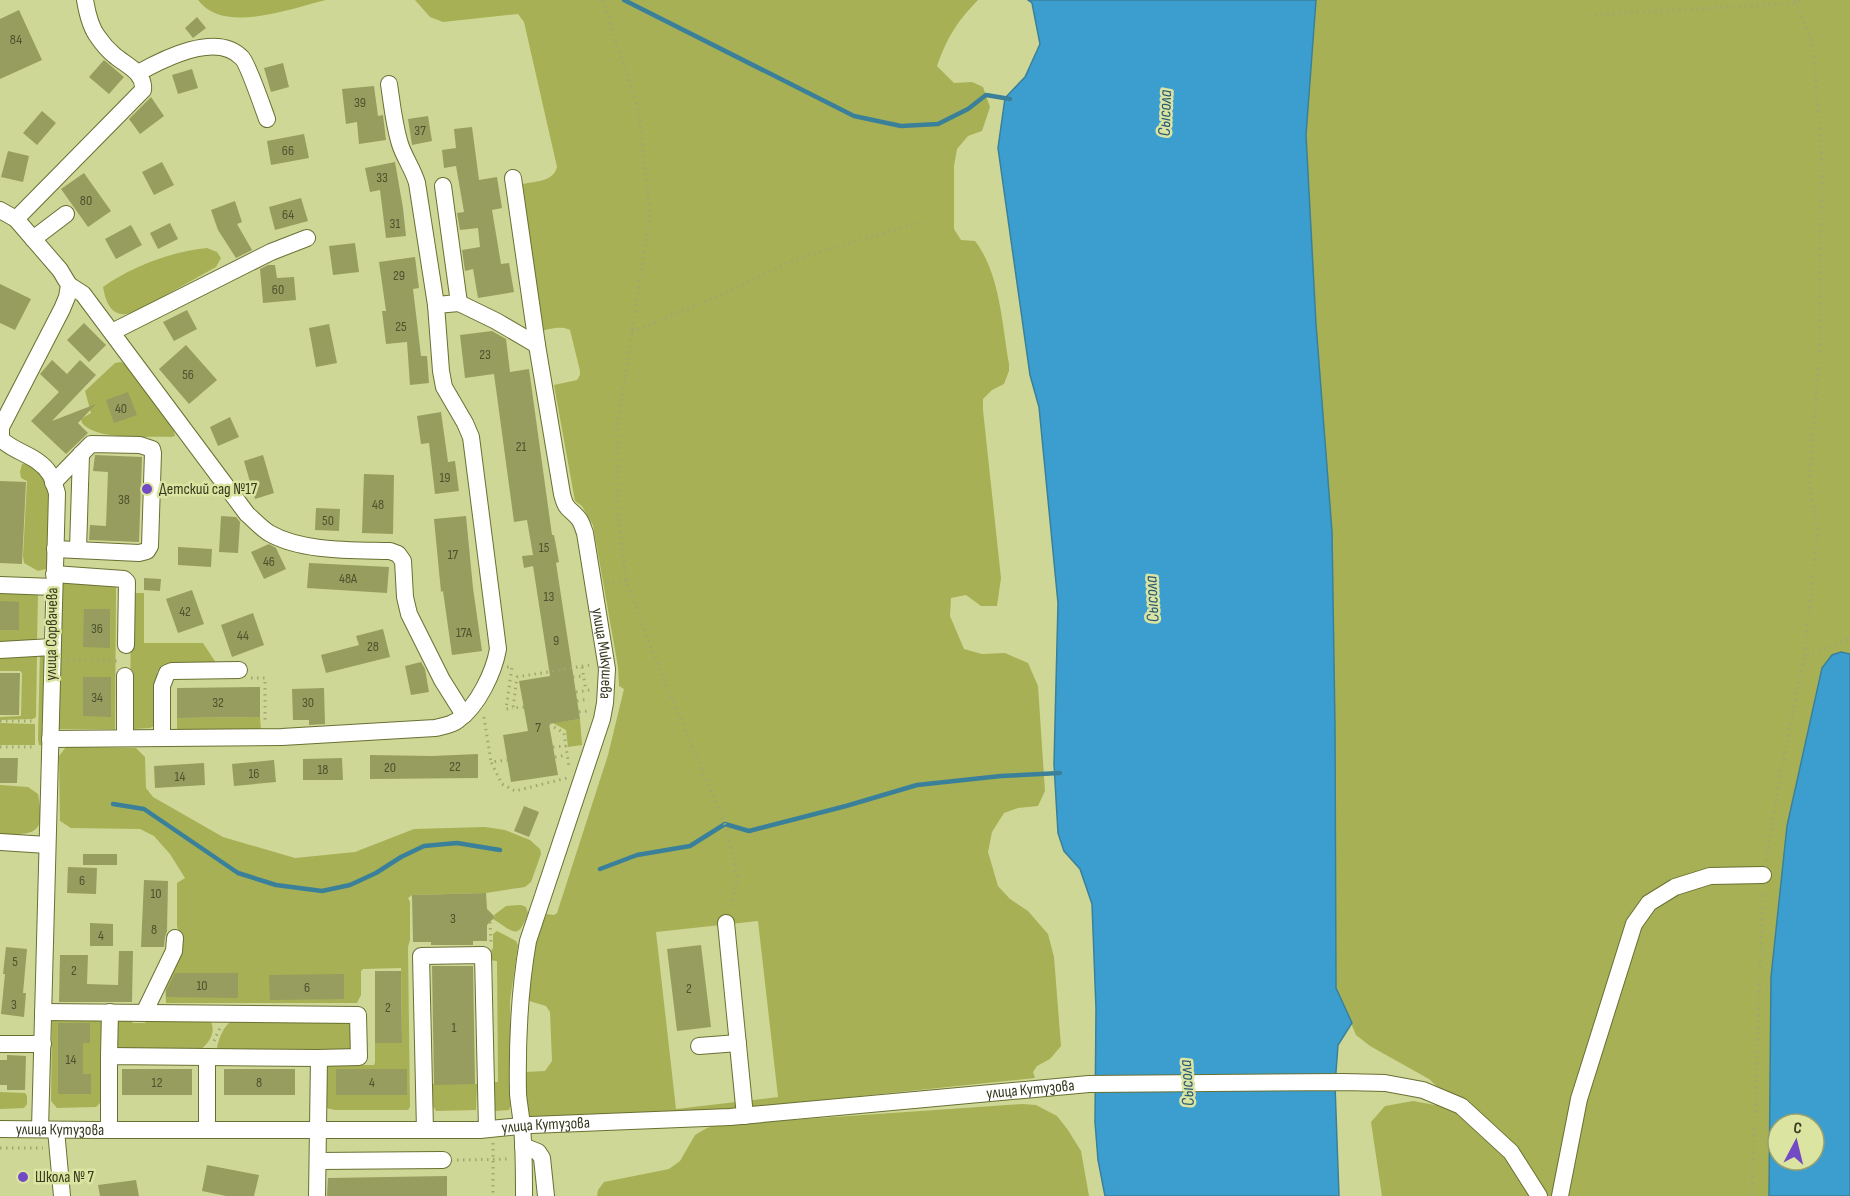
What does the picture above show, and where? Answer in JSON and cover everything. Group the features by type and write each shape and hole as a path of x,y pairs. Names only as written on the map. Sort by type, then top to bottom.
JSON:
{"street":[{"path":"16,219 143,90 144,82 138,73 112,53 95,34 85,0"},
{"path":"138,73 156,63 195,48 211,45 227,49 243,58 267,119"},
{"path":"50,743 125,738 265,737 435,728 456,722 464,715 487,682 495,664 498,649 471,437 444,387 436,305 417,183 398,139 389,84"},
{"name":"улица Микушева","path":"513,178 537,345 565,504 568,510 581,521 585,533 607,669 602,719 528,941 523,969 518,1043 522,1126 519,1152 524,1196"},
{"path":"443,186 459,303"},
{"path":"0,210 16,219 60,270 69,285 83,294 247,514 269,533 294,543 326,548 390,551 398,554 403,561 405,597 409,614 442,680 464,715"},
{"path":"33,238 66,214"},
{"path":"112,332 271,252 307,238"},
{"name":"улица Сорвачева","path":"62,1196 58,1148 48,1130 43,1044 50,743 57,653 54,580 57,493 50,474 37,460 1,439 1,428 62,309 69,285"},
{"path":"436,305 459,303 537,345"},
{"path":"53,483 91,444 140,445 152,449 150,546 147,551 139,553 55,549"},
{"path":"78,550 81,454"},
{"path":"0,585 54,580 124,579 127,582 125,738"},
{"path":"0,650 57,653"},
{"path":"162,738 162,687 167,673 239,670"},
{"path":"0,842 47,844"},
{"path":"1560,1196 1579,1100 1634,924 1649,903 1675,887 1710,876 1763,874"},
{"path":"726,923 745,1116"},
{"path":"144,1013 174,951 175,938"},
{"path":"425,1130 421,956 483,955 490,1133"},
{"path":"43,1012 358,1015 359,1057 109,1056"},
{"path":"109,1130 110,1012"},
{"path":"699,1047 738,1043"},
{"path":"0,1044 43,1044"},
{"path":"207,1057 207,1130"},
{"path":"317,1058 319,1058 317,1196"},
{"name":"улица Кутузова","path":"0,1129 425,1130 490,1133 522,1126 745,1116 1089,1084 1385,1083 1423,1090 1461,1106 1511,1152 1539,1196"},
{"path":"519,1152 538,1152 542,1158 546,1196"},
{"path":"318,1161 443,1160"}],"path":[{"path":"602,0 639,112 650,214 618,423 618,517 626,580 649,643 727,829 738,879 726,923"},
{"path":"1595,15 1797,1 1813,45 1822,163 1819,360 1809,482 1818,531 1804,657 1763,874 1752,1196"},
{"path":"632,332 723,294 799,258 921,222"},
{"path":"1804,657 1849,639"},
{"path":"57,653 125,661"},
{"path":"513,708 517,677 590,665"},
{"path":"503,668 512,667 506,709 524,707"},
{"path":"582,667 586,691"},
{"path":"239,670 239,679 266,678 265,737"},
{"path":"573,677 583,676"},
{"path":"483,709 491,762 502,784 515,791 569,777"},
{"path":"579,712 588,711"},
{"path":"0,721 38,722"},
{"path":"549,724 564,733 569,772"},
{"path":"0,747 50,743"},
{"path":"553,747 566,746"},
{"path":"555,757 567,755"},
{"path":"491,762 508,760"},
{"path":"207,1057 227,1013"},
{"path":"490,1133 493,1196"},
{"path":"0,1148 58,1148"},
{"path":"443,1160 492,1159 519,1152"}],"green space":[{"path":"198,0 326,0 277,13 241,17 224,16 210,10"},
{"path":"415,0 978,0 953,30 937,66 954,83 972,82 983,87 990,107 982,131 968,136 957,149 954,166 954,229 961,240 975,241 990,268 999,300 1009,364 1004,384 992,390 983,399 1001,578 997,606 981,606 966,595 951,598 950,616 964,649 982,654 1005,653 1028,663 1038,686 1045,791 1038,806 1018,808 1004,813 992,832 988,852 998,886 1010,899 1028,911 1048,934 1054,957 1061,1046 1050,1059 1037,1066 1033,1072 1035,1078 676,1115 525,1124 525,1072 545,1071 552,1061 550,1012 546,1006 526,1000 530,954 546,914 557,913 608,755 624,689 619,686 618,667 593,525 582,506 575,501 554,385 577,380 580,375 570,330 558,328 537,332 532,327 523,184 552,176 557,167 524,22 518,14 443,22 430,17","holes":["758,921 778,1097 676,1109 656,932"]},
{"path":"1316,0 1850,0 1850,654 1841,652 1822,668 1787,826 1771,977 1770,1112 1766,1112 1766,1172 1769,1172 1769,1196 1382,1196 1371,1122 1385,1106 1413,1101 1435,1105 1444,1093 1429,1079 1370,1046 1356,1035 1336,988 1332,532 1316,324 1306,135"},
{"path":"207,248 217,252 221,258 216,267 137,311 126,314 118,313 108,304 103,287 115,279 139,266"},
{"path":"121,362 130,367 173,427 175,436 111,435 89,429 82,423 81,419 91,413 85,391 115,363"},
{"path":"28,463 46,478 52,496 50,563 46,569 38,571 24,563 23,556 27,481 21,478 20,472 22,464"},
{"path":"62,583 115,585 115,729 58,729"},
{"path":"0,588 38,594 37,643 0,648"},
{"path":"131,593 144,593 144,643 203,643 218,666 160,668 157,672 157,725 150,728 133,729 130,723"},
{"path":"40,650 48,650 45,746 39,745 38,739"},
{"path":"0,652 37,655 36,717 33,719 0,720 0,717 21,716 22,673 20,671 0,671"},
{"path":"260,717 261,730 177,731 177,718"},
{"path":"580,719 582,745 568,747 566,730 553,723"},
{"path":"0,723 35,724 35,745 0,745"},
{"path":"66,747 136,748 145,757 146,788 153,797 223,837 295,858 355,852 414,829 485,827 505,830 530,840 540,849 541,854 531,882 525,887 486,893 412,895 408,898 410,902 408,947 410,1107 408,1110 326,1108 326,1065 374,1065 375,1043 402,1043 401,968 363,969 361,971 361,995 357,1003 166,1003 165,973 181,944 177,926 177,883 185,878 170,854 154,836 140,829 71,828 60,821 59,756"},
{"path":"0,785 28,787 38,794 40,818 36,830 23,834 0,835"},
{"path":"506,906 526,907 528,913 518,931 511,930 493,919 494,915"},
{"path":"497,931 516,941 518,945 510,1001 511,1104 509,1110 493,1111 491,1082 498,1082 497,961 488,960 487,957 493,948 493,934"},
{"path":"55,1018 101,1021 100,1103 96,1107 57,1108 51,1101 52,1021"},
{"path":"148,1018 209,1019 213,1028 211,1037 198,1051 117,1048 118,1019 145,1023"},
{"path":"232,1021 351,1023 352,1047 343,1051 219,1050 217,1047 221,1036"},
{"path":"432,1084 477,1084 476,1110 436,1111 433,1106"},
{"path":"0,1092 25,1093 27,1104 24,1108 0,1109"},
{"path":"1022,1104 1036,1105 1057,1116 1068,1130 1081,1151 1089,1196 597,1196 604,1182 669,1169 680,1161 695,1135 717,1125"}],"water":[{"name":"Сысола","path":"1028,0 1316,0 1306,135 1316,324 1332,532 1336,988 1352,1023 1338,1045 1335,1085 1339,1196 1105,1196 1098,1160 1095,1122 1096,1009 1092,904 1080,869 1064,851 1058,833 1054,764 1058,603 1039,407 1030,375 998,148 1005,98 1025,77 1040,44 1032,3"},
{"path":"1841,652 1850,654 1850,1196 1769,1196 1769,1172 1826,1172 1826,1112 1770,1112 1771,977 1787,826 1822,668 1832,655"}],"building":[{"path":"19,10 42,60 0,79 0,19"},
{"path":"197,17 206,28 193,38 185,28"},
{"path":"104,60 124,77 109,94 89,77"},
{"path":"283,63 289,87 271,92 264,68"},
{"path":"192,69 198,88 178,94 172,75"},
{"path":"374,86 378,116 383,115 386,140 359,144 357,122 346,124 342,89"},
{"path":"151,97 164,116 140,134 129,119"},
{"path":"42,111 56,123 37,145 23,133"},
{"path":"428,116 432,141 412,145 408,119"},
{"path":"472,127 479,180 497,177 502,208 492,210 501,264 509,263 514,292 478,298 473,269 465,271 462,250 480,247 478,228 460,230 457,213 464,212 456,166 444,168 442,150 456,148 454,129"},
{"path":"304,134 309,158 271,165 267,141"},
{"path":"8,151 29,156 23,182 1,177"},
{"path":"162,162 174,185 154,195 142,172"},
{"path":"395,162 406,236 386,238 380,190 370,192 365,168"},
{"path":"84,173 111,211 88,227 61,189"},
{"path":"301,198 308,221 275,230 269,207"},
{"path":"235,201 242,222 237,224 252,250 236,258 218,230 211,210"},
{"path":"170,223 178,239 158,249 150,233"},
{"path":"131,225 142,245 116,259 105,239"},
{"path":"355,243 359,272 333,275 329,246"},
{"path":"415,257 419,288 413,289 421,356 427,356 429,383 410,385 407,342 386,344 382,311 386,311 379,262"},
{"path":"268,265 275,265 277,278 294,277 296,300 263,303 260,269"},
{"path":"0,284 31,299 15,330 0,323"},
{"path":"187,310 197,329 174,341 163,322"},
{"path":"84,323 106,345 89,362 67,340"},
{"path":"329,324 337,363 316,367 309,328"},
{"path":"492,331 506,339 510,372 529,369 552,535 554,535 559,562 556,563 580,719 549,724 558,775 511,782 503,735 528,731 519,681 550,676 533,566 524,568 522,556 533,555 527,520 514,522 494,374 465,378 460,335"},
{"path":"186,345 217,380 189,404 159,369"},
{"path":"52,360 67,374 80,360 96,375 52,421 96,404 78,423 88,433 66,454 31,421 59,392 40,374"},
{"path":"128,392 137,415 114,423 106,400"},
{"path":"441,412 448,462 455,461 459,491 435,494 429,443 421,444 417,416"},
{"path":"230,417 239,437 218,446 210,427"},
{"path":"95,455 142,457 139,542 89,540 90,525 106,526 108,472 93,471"},
{"path":"263,455 274,493 255,499 244,461"},
{"path":"364,474 394,475 393,534 362,533"},
{"path":"0,481 26,482 22,564 0,563"},
{"path":"316,508 340,509 339,531 315,530"},
{"path":"221,516 236,517 240,522 238,553 219,552"},
{"path":"466,516 482,651 452,655 443,591 441,592 434,519"},
{"path":"269,544 276,548 286,569 264,579 251,552"},
{"path":"178,547 212,549 211,567 178,565"},
{"path":"309,563 389,567 387,593 307,588"},
{"path":"144,578 161,579 160,591 144,590"},
{"path":"192,590 204,624 178,633 166,599"},
{"path":"0,601 19,602 19,630 0,630"},
{"path":"84,609 110,609 110,648 83,647"},
{"path":"253,613 264,645 232,657 221,625"},
{"path":"383,629 390,657 326,673 321,655 359,645 356,636"},
{"path":"421,662 425,669 429,692 411,695 405,666"},
{"path":"0,673 20,673 19,715 0,715"},
{"path":"83,677 111,677 111,717 83,716"},
{"path":"260,687 260,717 177,718 177,688"},
{"path":"324,688 325,724 309,725 309,720 293,720 292,689"},
{"path":"478,754 478,778 370,779 370,755"},
{"path":"0,758 18,758 17,783 0,783"},
{"path":"342,758 343,780 303,780 303,759"},
{"path":"274,760 276,782 234,786 232,764"},
{"path":"204,763 205,785 155,788 154,766"},
{"path":"524,806 539,812 529,837 514,831"},
{"path":"83,854 117,854 117,865 83,865"},
{"path":"68,867 97,868 96,894 67,893"},
{"path":"144,880 168,881 167,931 164,947 141,947"},
{"path":"486,893 487,909 495,917 487,925 487,941 473,941 473,945 431,945 431,942 413,942 412,895"},
{"path":"90,923 113,924 113,946 90,946"},
{"path":"701,945 711,1027 677,1031 667,949"},
{"path":"6,947 27,949 23,993 26,993 24,1017 1,1014"},
{"path":"119,951 133,951 132,1002 59,1002 60,955 88,955 87,984 118,985"},
{"path":"432,966 473,966 475,1084 434,1085"},
{"path":"375,971 401,971 402,1043 375,1043"},
{"path":"175,973 238,973 238,998 166,997 166,991"},
{"path":"344,974 344,999 270,1000 269,975"},
{"path":"58,1023 90,1023 90,1043 83,1043 83,1074 91,1074 91,1094 58,1094"},
{"path":"7,1055 26,1056 25,1090 7,1090 7,1085 0,1085 0,1060 7,1060"},
{"path":"122,1069 192,1069 192,1095 122,1095"},
{"path":"224,1069 295,1069 295,1095 224,1095"},
{"path":"336,1069 407,1069 407,1095 336,1095"},
{"path":"207,1165 259,1175 254,1196 226,1196 202,1191"},
{"path":"447,1176 447,1196 327,1196 328,1178"},
{"path":"136,1180 139,1196 100,1196 98,1185"}],"waterway":[{"path":"624,0 854,116 901,126 938,124 968,109 986,95 1010,99"},
{"path":"600,869 637,855 690,846 725,824 749,831 917,785 1001,776 1060,773"},
{"path":"113,804 144,809 238,873 276,885 322,891 350,885 424,846 457,843 500,850"}],"place":[{"name":"Детский сад №17","path":"147,489"},
{"name":"Школа № 7","path":"23,1177"}]}
